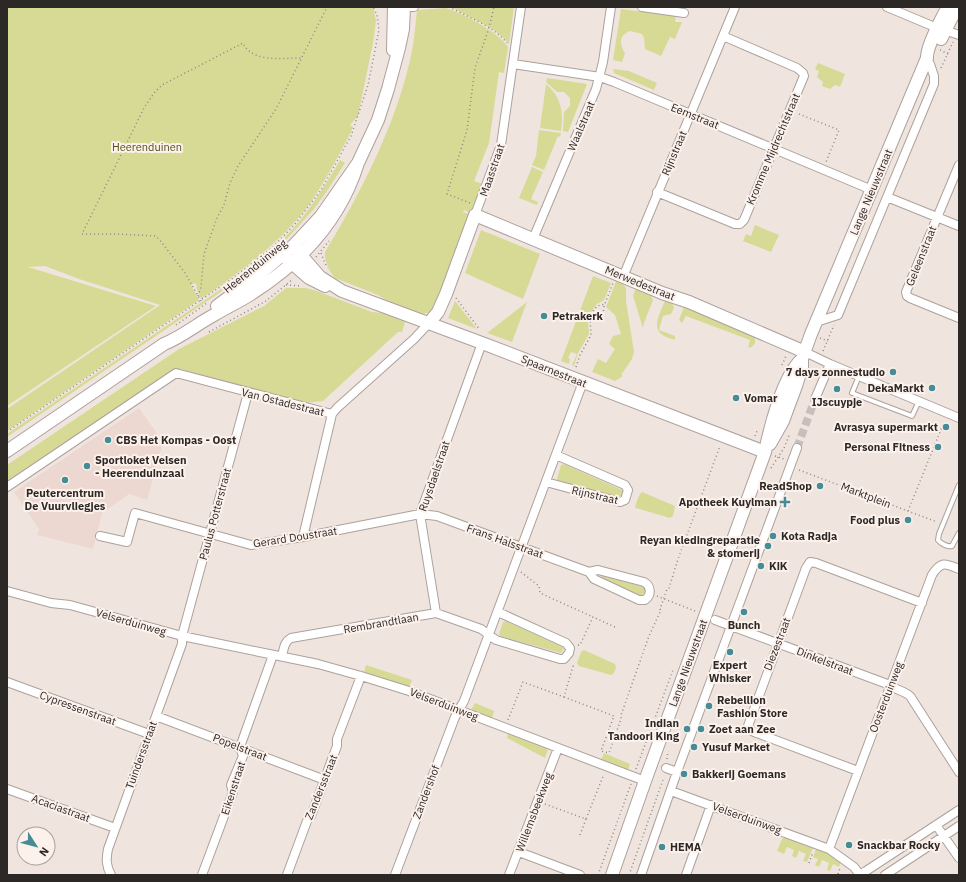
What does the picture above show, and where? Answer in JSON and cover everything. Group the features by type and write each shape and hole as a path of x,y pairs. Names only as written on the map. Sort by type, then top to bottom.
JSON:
{"street":[{"name":"Heerenduinweg","path":"394,7 393,48 395,60"},
{"name":"Heerenduinweg","path":"7,451 164,344 170,338 255,278 287,260 297,251 358,163 381,112 392,76 403,29 404,7 414,7"},
{"name":"Maasstraat","path":"429,323 438,312 446,294 501,145 521,7"},
{"name":"Waalstraat","path":"533,239 596,89 600,77 611,7"},
{"path":"642,7 684,13"},
{"name":"Rijnstraat","path":"620,275 657,192 735,7"},
{"path":"887,7 897,9 950,32"},
{"name":"Lange Nieuwstraat","path":"948,7 950,32"},
{"name":"Lange Nieuwstraat","path":"612,875 639,779 765,452 775,437 786,414 802,367 803,355 816,322 926,60 926,53 950,32 957,7"},
{"name":"Kromme Mijdrechtstraat","path":"657,192 736,224 740,224 744,220 804,76 801,70 723,36"},
{"path":"926,60 930,64 934,76 934,84"},
{"name":"Eemstraat","path":"513,64 600,77 872,190"},
{"name":"Lange Nieuwstraat","path":"838,314 934,84"},
{"name":"Geleenstraat","path":"959,165 906,292 907,296 910,298 959,318"},
{"path":"888,197 936,218 959,226"},
{"name":"Merwedestraat","path":"477,211 533,239 662,293 689,302 803,355"},
{"name":"Spaarnestraat","path":"297,251 320,277 342,291"},
{"name":"Spaarnestraat","path":"287,260 315,282 429,323 482,338 578,380 765,452"},
{"path":"816,322 838,314"},
{"name":"Van Ostadestraat","path":"7,487 176,373 332,414 414,339 429,323"},
{"name":"Ruysdaelstraat","path":"436,613 420,514 482,338"},
{"path":"803,355 830,364 959,418"},
{"path":"815,400 830,364"},
{"path":"459,710 464,701 498,612 556,455 578,380"},
{"name":"Paulus Potterstraat","path":"182,636 248,393"},
{"path":"303,537 332,414"},
{"path":"641,875 677,772 797,448"},
{"name":"Rijnstraat","path":"546,482 620,502 625,500 628,492 625,485 556,455"},
{"name":"Gerard Doustraat","path":"100,536 127,542 135,513 251,545 303,537 420,514"},
{"name":"Frans Halsstraat","path":"420,514 437,516 589,572 598,570 644,582 648,584 650,594 645,600 639,600 594,579 589,572"},
{"name":"Diezestraat","path":"858,771 754,732 748,726 806,568 810,562 816,563 922,603"},
{"name":"Oosterduinweg","path":"829,849 932,575 936,568 942,564 948,564 959,569"},
{"name":"Velserduinweg","path":"7,590 51,603 70,605 182,636 278,655 361,676 409,691 639,779"},
{"path":"489,634 496,640 560,659 564,659 568,653 570,648 566,643 498,612"},
{"name":"Rembrandtlaan","path":"278,655 287,640 291,638 436,613 481,629 489,634"},
{"name":"Dinkelstraat","path":"715,620 890,685 910,696 959,772"},
{"name":"Tuindersstraat","path":"111,875 107,866 106,858 182,644 182,636"},
{"name":"Eikenstraat","path":"202,875 233,792 232,785 243,756 240,747 278,655"},
{"name":"Zandersstraat","path":"287,875 307,821 311,816 325,780 337,746 337,739 361,676"},
{"name":"Cypressenstraat","path":"7,682 149,734"},
{"name":"Zandershof","path":"395,875 459,710"},
{"name":"Popelstraat","path":"156,716 325,780"},
{"name":"Willemsbeekweg","path":"510,875 558,748"},
{"path":"666,770 677,772"},
{"name":"Acaciastraat","path":"7,789 116,828"},
{"name":"Velserduinweg","path":"671,791 829,849 854,867 859,875"},
{"path":"686,875 711,805"},
{"path":"859,875 959,810"},
{"path":"936,825 959,858"},
{"path":"885,875 959,826"},
{"path":"518,852 580,875"}],"lane":[{"path":"859,376 852,393 912,416 919,401"},
{"path":"959,485 938,538 941,543 952,546 955,543 959,533"}],"path":[{"path":"198,296 201,287 202,262 204,254 217,218 224,205 230,183 238,166 276,109 327,7"},
{"path":"7,432 201,301 233,278 278,242 309,206 330,175 351,136 368,85 379,30 373,7"},
{"path":"449,7 500,35 509,46 516,47"},
{"path":"477,211 447,194 467,130 475,68 489,28 494,7"},
{"path":"934,84 950,32"},
{"path":"201,301 185,273 159,239 155,236 82,234 144,108 154,93 162,85 243,43 248,51 260,56 275,58 301,58"},
{"path":"790,110 839,130 823,169"},
{"path":"603,315 604,304 620,275"},
{"path":"446,294 456,298 482,338"},
{"path":"174,326 207,304"},
{"path":"578,380 580,355 591,335 590,323 592,314 597,306 604,304"},
{"path":"826,346 838,314"},
{"path":"908,511 947,413"},
{"path":"505,728 523,682 614,716 601,751 609,753 649,636 661,610 663,599 667,588 669,588 685,540 724,436"},
{"name":"Marktplein","path":"790,466 943,524"},
{"path":"515,567 539,586 540,593 617,628"},
{"path":"650,594 695,611"},
{"path":"580,645 594,617"},
{"path":"564,697 573,666"},
{"path":"598,875 639,779 638,764"},
{"path":"580,835 607,767"},
{"path":"629,875 666,770"},
{"path":"639,779 671,791"},
{"path":"538,801 586,819"},
{"path":"809,863 816,844"}],"shaded area":[{"path":"139,408 163,442 147,500 129,494 102,513 93,549 37,535 39,529 14,492"}],"green space":[{"name":"Heerenduinen","path":"7,7 373,7 376,21 358,116 350,125 353,127 350,134 312,201 294,223 256,258 201,299 195,283 191,285 199,300 7,431 7,409 160,305 79,279 45,266 28,267 156,306 7,406"},
{"path":"452,7 514,7 509,44 503,37 489,27"},
{"path":"445,8 480,24 496,35 508,47 504,73 499,72 489,143 474,181 483,184 472,214 464,210 463,212 471,215 438,302 431,312 422,314 389,302 378,295 335,278 329,270 325,258 325,252 363,185 385,137 411,57 417,10"},
{"path":"621,9 676,16 675,22 682,22 675,39 670,37 661,56 645,49 642,34 630,31 626,33 621,40 625,53 622,62 613,60"},
{"path":"818,63 845,74 840,87 835,85 830,89 822,86 823,82 817,77 819,71 815,69"},
{"path":"613,69 629,71 657,83 654,90 614,73"},
{"path":"547,78 587,84 568,132 563,131 564,112 570,106 570,98 564,92 557,92 546,82"},
{"path":"546,84 558,99 562,111 561,131 540,128"},
{"path":"539,130 561,133 560,137 558,136 544,170 532,165 536,156"},
{"path":"340,160 345,163 314,209 285,241 264,259 219,293 7,437 7,434 217,292 261,259 288,234 303,217"},
{"path":"532,167 543,172 531,199 538,202 537,205 519,198"},
{"path":"755,225 779,235 771,252 743,241 746,234 751,236"},
{"path":"481,230 540,254 523,299 465,273"},
{"path":"593,276 611,283 604,300 597,304 590,313 588,321 589,334 578,353 574,366 572,365 577,354 571,352 568,358 570,359 569,364 561,361"},
{"path":"617,279 620,280 626,288 626,301 634,352 632,359 621,375 623,376 615,381 592,372 598,359 606,363 615,349 609,344 613,336 621,334 615,315 606,307"},
{"path":"636,287 650,294 653,300 643,328 633,296"},
{"path":"286,288 305,288 314,290 372,312 384,313 405,322 402,332 398,332 323,401 304,403 180,369 172,371 7,481 7,465 179,349 264,306"},
{"path":"666,299 672,302 674,308 671,314 663,316 659,330 675,336 675,340 663,336 658,330 657,326 658,316"},
{"path":"455,301 477,329 448,318"},
{"path":"527,302 512,342 487,333"},
{"path":"684,307 755,336 755,343 752,347 748,348 750,340 686,316 682,323 679,320"},
{"path":"564,464 622,490 622,496 618,497 557,481 561,465"},
{"path":"642,492 675,506 673,516 670,518 636,508 638,499"},
{"path":"602,575 643,587 645,589 645,593 639,595 601,578"},
{"path":"506,621 564,648 561,653 500,636 499,634 503,622"},
{"path":"584,650 615,664 616,668 614,673 611,675 579,666 577,663 581,652"},
{"path":"366,665 412,680 409,687 364,672"},
{"path":"475,703 494,711 492,718 471,710"},
{"path":"508,733 548,749 545,758 507,738"},
{"path":"604,753 630,764 628,770 601,760"},
{"path":"783,838 787,838 813,848 807,862 803,861 806,854 799,851 796,858 792,856 794,850 787,847 784,854 777,851"},
{"path":"816,849 831,855 841,862 839,867 833,864 830,871 827,870 829,863 822,860 819,867 815,865 818,859 813,857"}],"tunnel":[{"path":"797,448 815,399"}],"place":[{"name":"Petrakerk","path":"544,316"},
{"name":"7 days zonnestudio","path":"893,372"},
{"name":"DekaMarkt","path":"932,388"},
{"name":"IJscuypje","path":"837,389"},
{"name":"Vomar","path":"736,398"},
{"name":"Avrasya supermarkt","path":"946,427"},
{"name":"CBS Het Kompas - Oost","path":"108,440"},
{"name":"Personal Fitness","path":"938,447"},
{"name":"Sportloket Velsen - Heerenduinzaal","path":"87,466"},
{"name":"Peutercentrum De Vuurvliegjes","path":"65,480"},
{"name":"ReadShop","path":"820,486"},
{"name":"Apotheek Kuylman","path":"785,502"},
{"name":"Food plus","path":"908,520"},
{"name":"Kota Radja","path":"773,536"},
{"name":"Reyan kledingreparatie & stomerij","path":"768,546"},
{"name":"KiK","path":"761,566"},
{"name":"Bunch","path":"744,612"},
{"name":"Expert Whisker","path":"730,652"},
{"name":"Rebellion Fashion Store","path":"709,706"},
{"name":"Indian Tandoori King","path":"687,729"},
{"name":"Zoet aan Zee","path":"701,729"},
{"name":"Yusuf Market","path":"694,747"},
{"name":"Bakkerij Goemans","path":"684,774"},
{"name":"Snackbar Rocky","path":"849,845"},
{"name":"HEMA","path":"662,847"}]}
